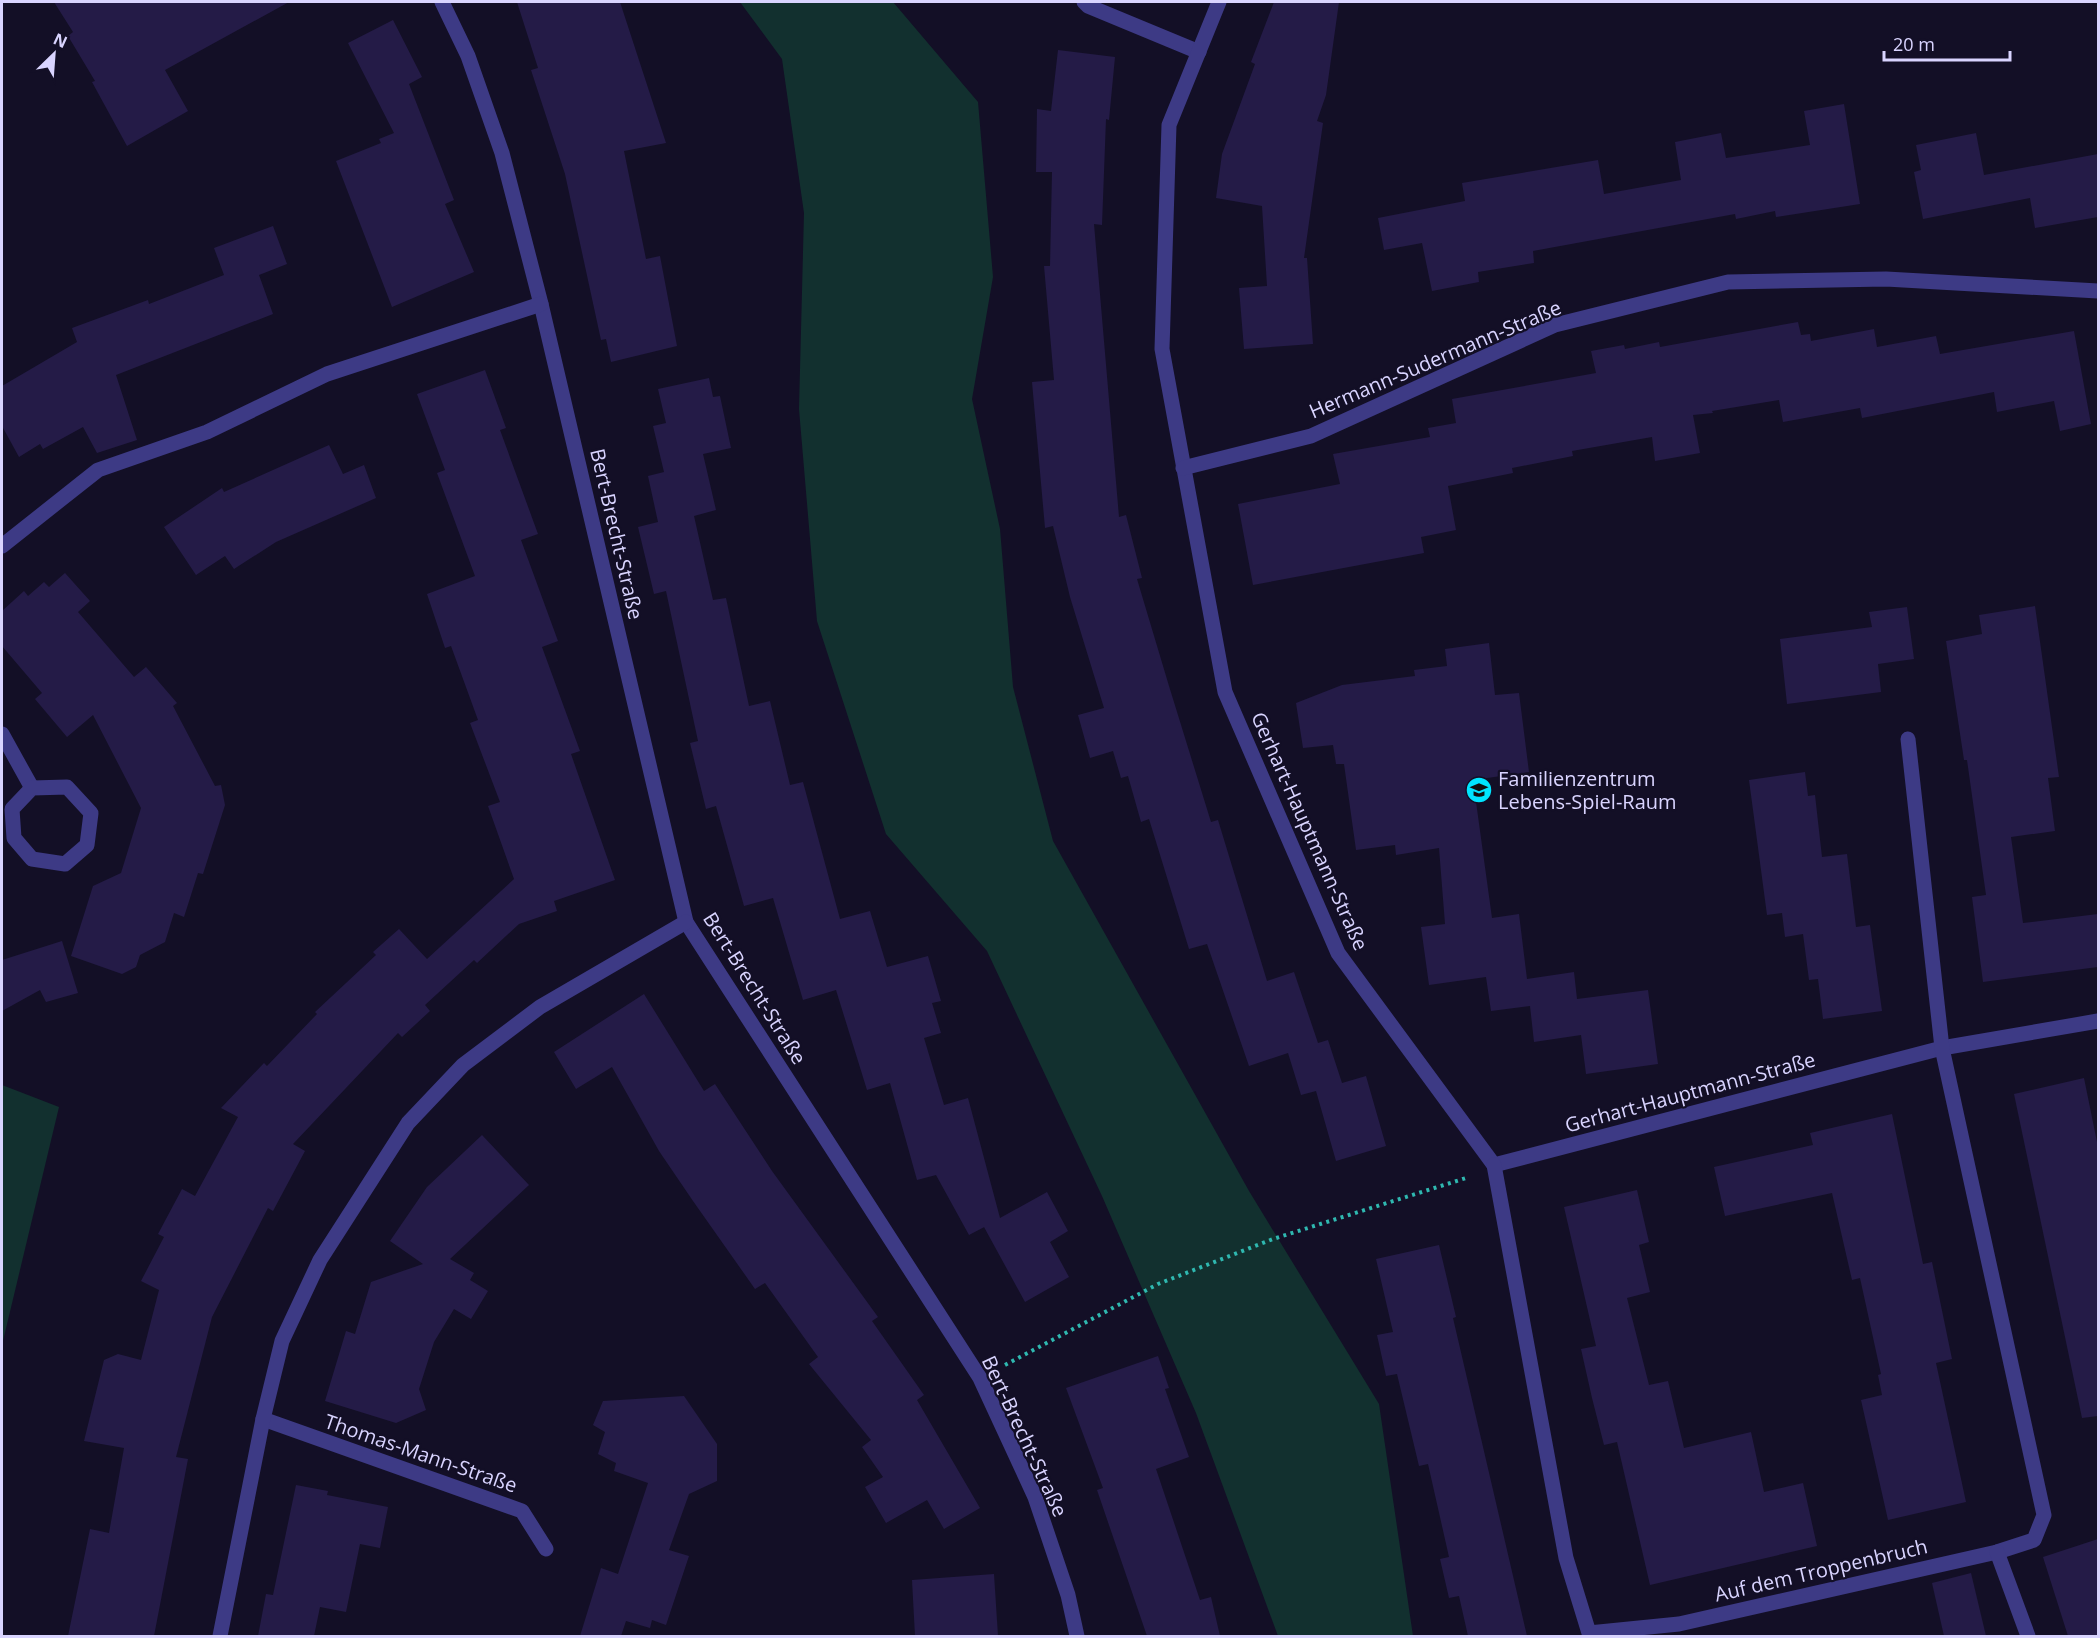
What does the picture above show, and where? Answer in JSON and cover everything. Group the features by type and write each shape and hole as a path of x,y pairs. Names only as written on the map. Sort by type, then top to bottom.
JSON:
{"street":[{"name":"Bert-Brecht-Straße","path":"442,2 468,56 502,153 541,304 686,922 980,1378 1035,1497 1068,1595 1077,1636"},
{"path":"1084,2 1088,6 1199,52"},
{"name":"Gerhart-Hauptmann-Straße","path":"1219,2 1169,125 1162,349 1225,692 1338,953 1494,1165 1942,1048 2098,1021"},
{"name":"Hermann-Sudermann-Straße","path":"1183,468 1311,436 1555,326 1728,282 1886,279 2098,291"},
{"path":"2,546 98,470 207,432 327,374 541,304"},
{"path":"2,734 32,788"},
{"path":"1908,739 1942,1048"},
{"path":"32,788 67,788 91,813 87,845 65,864 33,859 14,838 12,809 32,788"},
{"path":"220,1636 263,1419 282,1341 320,1260 408,1124 463,1065 540,1006 686,922"},
{"name":"Auf dem Troppenbruch","path":"1494,1165 1566,1558 1588,1634 1679,1624 1996,1552 2034,1540 2044,1515 1942,1048"},
{"name":"Thomas-Mann-Straße","path":"263,1419 522,1511 546,1549"},
{"path":"1996,1552 2028,1636"}],"path":[{"path":"980,1378 1158,1284 1273,1239 1448,1185 1494,1165"}],"green space":[{"path":"740,2 893,2 978,102 993,277 972,399 1000,529 1013,687 1053,841 1249,1191 1379,1404 1413,1636 1278,1636 1196,1413 1102,1196 987,951 886,834 817,621 799,409 804,213 782,59"},
{"path":"2,1085 59,1107 2,1345"}],"building":[{"path":"54,2 289,2 165,70 188,111 127,146 92,82 95,81 68,36 73,32"},
{"path":"517,2 620,2 666,143 624,151 646,259 660,256 677,346 611,362 606,339 601,340 565,174 531,70 538,68"},
{"path":"1274,2 1339,2 1326,95 1317,121 1323,123 1304,258 1307,258 1313,344 1244,349 1239,288 1267,286 1262,206 1216,198 1222,154 1255,64 1251,62"},
{"path":"393,20 422,77 409,84 454,200 445,204 474,272 392,307 336,161 381,143 379,139 394,133 348,43"},
{"path":"1058,50 1115,57 1109,120 1106,119 1102,225 1094,224 1119,517 1126,515 1142,578 1137,579 1169,686 1211,822 1218,820 1267,981 1294,972 1318,1043 1328,1040 1342,1083 1366,1076 1386,1146 1336,1161 1316,1091 1301,1095 1288,1053 1249,1066 1207,944 1189,949 1149,819 1141,822 1128,776 1121,778 1113,751 1090,758 1078,715 1104,708 1070,597 1053,526 1045,528 1032,382 1054,380 1044,266 1050,266 1052,172 1036,172 1037,109 1051,111"},
{"path":"1844,104 1860,204 1776,217 1775,211 1736,219 1735,214 1533,251 1534,263 1478,272 1479,282 1432,291 1422,243 1384,250 1378,218 1465,201 1462,183 1598,160 1604,194 1681,180 1675,142 1721,133 1726,158 1810,145 1804,111"},
{"path":"1976,133 1984,175 2098,154 2098,217 2035,228 2030,198 1923,219 1914,172 1921,170 1916,145"},
{"path":"273,226 287,264 259,275 273,314 116,375 137,440 97,453 83,427 43,449 40,444 19,457 2,426 2,386 77,342 72,328 148,300 149,304 224,275 214,248"},
{"path":"1798,322 1801,335 1810,334 1811,341 1874,329 1877,347 1936,336 1940,354 2074,331 2091,424 2060,431 2054,401 1997,412 1994,392 1862,418 1860,408 1783,422 1779,400 1712,411 1713,413 1693,415 1700,453 1655,461 1652,437 1572,451 1573,456 1512,468 1513,473 1448,486 1456,530 1421,537 1424,553 1253,585 1238,504 1340,484 1333,454 1430,437 1428,428 1456,423 1452,399 1596,373 1591,351 1624,345 1625,349 1659,342 1660,347"},
{"path":"485,370 506,428 500,430 538,534 521,540 558,641 542,647 580,751 571,754 615,880 554,901 557,911 519,924 477,963 474,960 425,1005 430,1011 402,1037 398,1033 293,1144 305,1151 273,1211 268,1208 212,1317 176,1457 188,1459 154,1636 68,1636 90,1529 109,1533 124,1448 84,1441 104,1360 118,1354 141,1360 159,1290 141,1281 164,1237 158,1234 182,1189 195,1196 238,1117 221,1108 264,1063 267,1066 317,1014 315,1012 376,955 373,952 399,929 427,959 514,879 488,806 500,802 470,723 478,720 451,646 445,648 427,594 475,576 437,473 445,470 417,394"},
{"path":"709,378 713,397 720,396 731,448 703,454 716,510 694,516 713,600 726,598 749,706 770,701 790,785 803,782 840,919 870,911 887,967 928,956 941,1001 932,1003 941,1033 924,1038 944,1105 968,1098 1000,1218 1047,1192 1068,1231 1050,1242 1069,1277 1025,1302 984,1227 969,1235 936,1175 917,1180 890,1083 867,1090 836,990 803,1000 773,898 744,906 716,806 706,809 690,743 698,741 666,591 654,594 638,527 658,522 648,476 664,472 653,426 666,423 658,389"},
{"path":"329,445 343,474 364,465 376,498 276,542 234,569 225,556 196,575 164,527 222,488 224,492"},
{"path":"65,573 90,601 78,612 134,677 146,667 177,703 173,706 215,786 221,785 225,805 203,874 198,873 184,917 174,913 165,942 140,955 136,967 122,974 71,956 93,886 121,873 141,808 93,715 67,737 35,699 42,693 2,646 2,611 24,591 28,596 44,582 49,587"},
{"path":"2035,606 2059,777 2048,778 2055,831 2011,837 2023,923 2098,914 2098,967 1983,982 1972,897 1986,895 1967,760 1964,760 1946,641 1982,634 1979,615"},
{"path":"1907,607 1914,659 1878,664 1881,692 1787,704 1780,639 1872,627 1869,612"},
{"path":"1489,643 1495,695 1519,693 1529,772 1473,780 1492,918 1519,914 1527,979 1574,972 1577,999 1648,990 1658,1064 1586,1074 1581,1035 1534,1042 1530,1006 1491,1011 1486,977 1429,985 1421,927 1445,924 1439,848 1396,855 1395,845 1356,850 1344,764 1336,764 1333,745 1303,748 1296,703 1342,685 1415,676 1414,670 1447,666 1445,649"},
{"path":"1805,772 1808,796 1815,795 1822,857 1847,854 1856,927 1870,925 1882,1011 1823,1019 1818,979 1809,980 1803,934 1785,937 1782,913 1767,915 1749,780"},
{"path":"62,941 78,993 46,1002 40,990 2,1011 2,960"},
{"path":"644,994 704,1091 715,1084 772,1171 878,1317 872,1321 924,1395 917,1400 980,1508 944,1529 927,1500 886,1523 865,1487 883,1477 862,1447 871,1440 809,1364 818,1357 765,1283 755,1289 693,1201 659,1151 612,1067 576,1089 554,1052"},
{"path":"2084,1078 2098,1147 2098,1416 2082,1418 2014,1094"},
{"path":"1892,1114 1923,1264 1932,1262 1952,1359 1936,1363 1966,1502 1888,1520 1861,1400 1882,1395 1878,1375 1881,1374 1860,1278 1852,1280 1832,1193 1725,1216 1714,1167 1813,1145 1810,1133"},
{"path":"482,1135 529,1185 450,1259 474,1273 470,1280 488,1291 471,1319 454,1309 434,1342 419,1389 426,1410 396,1423 325,1401 346,1331 355,1334 371,1282 423,1264 390,1241 427,1187"},
{"path":"1637,1190 1649,1242 1639,1245 1650,1292 1627,1298 1649,1385 1668,1381 1684,1448 1751,1432 1764,1492 1803,1483 1817,1546 1650,1585 1617,1442 1604,1445 1592,1398 1581,1349 1596,1346 1564,1207"},
{"path":"1439,1245 1456,1317 1453,1318 1527,1636 1468,1636 1459,1596 1449,1598 1440,1559 1449,1557 1428,1464 1419,1466 1397,1374 1386,1376 1377,1335 1393,1332 1376,1259"},
{"path":"1158,1356 1169,1388 1165,1389 1189,1457 1156,1469 1200,1600 1211,1597 1220,1636 1147,1636 1097,1490 1103,1488 1066,1388"},
{"path":"684,1396 717,1444 717,1481 689,1494 669,1550 689,1556 666,1625 652,1620 650,1628 626,1621 621,1636 580,1636 601,1568 618,1574 648,1483 614,1471 616,1463 598,1454 605,1432 593,1425 603,1401"},
{"path":"296,1485 328,1491 327,1495 388,1507 380,1548 360,1544 346,1612 320,1607 314,1636 258,1636 266,1594 273,1595"},
{"path":"2098,1539 2098,1636 2068,1636 2043,1557"},
{"path":"1971,1573 1986,1636 1944,1636 1932,1583"},
{"path":"994,1574 998,1636 915,1636 912,1580"}],"place":[{"name":"Familienzentrum Lebens-Spiel-Raum","path":"1479,790"}]}
